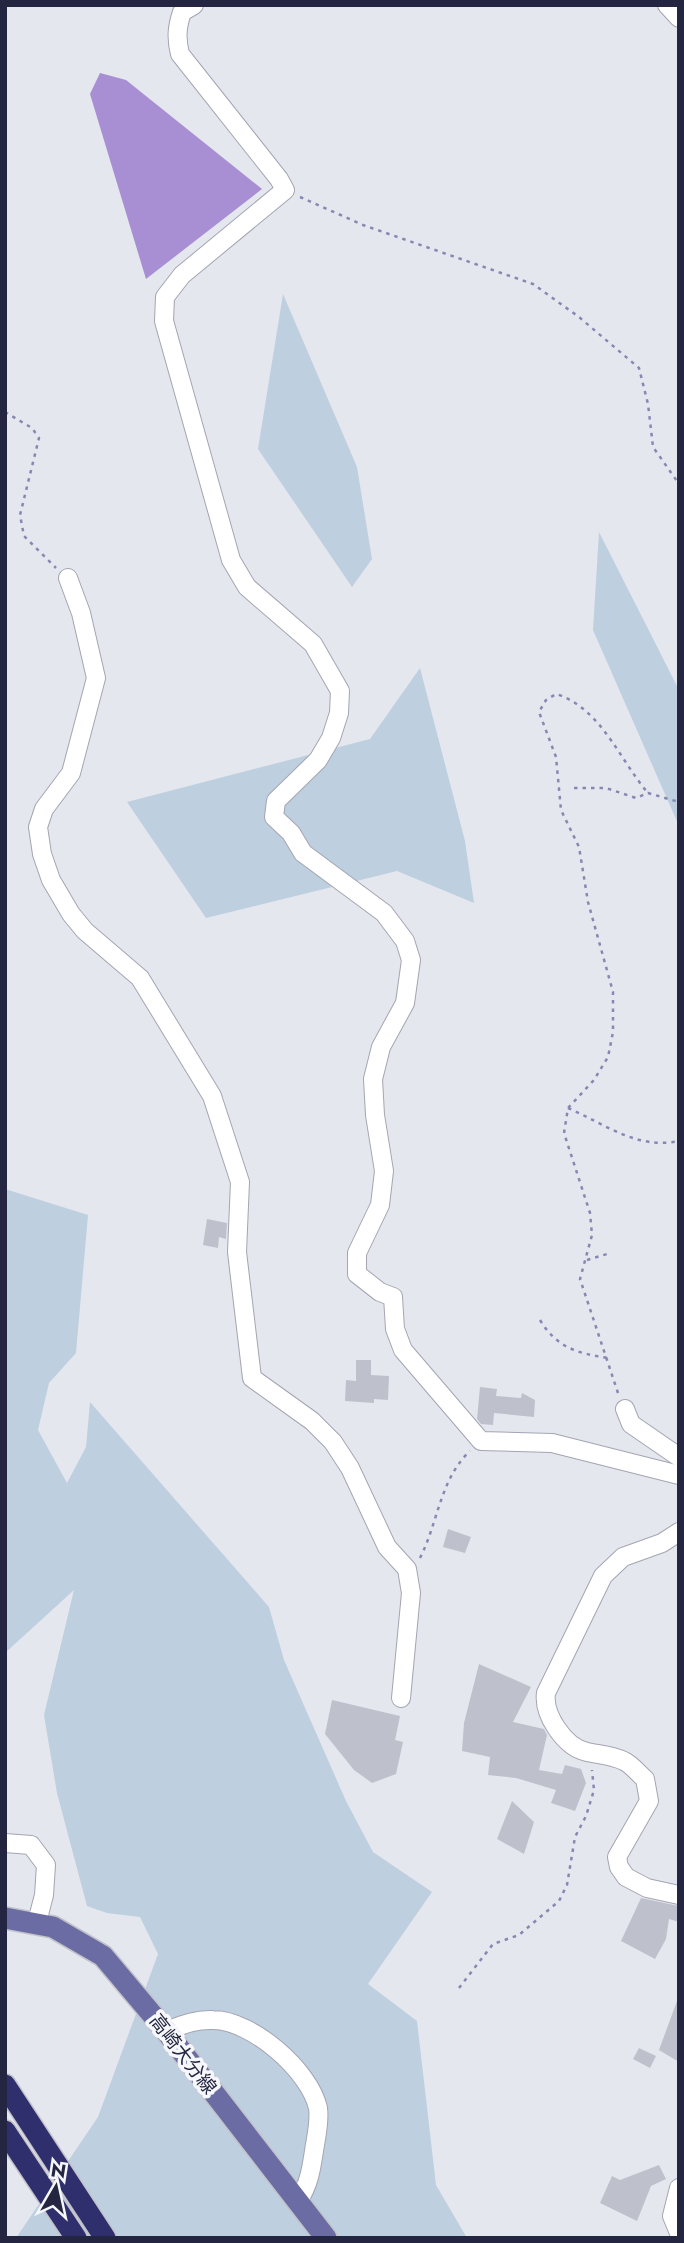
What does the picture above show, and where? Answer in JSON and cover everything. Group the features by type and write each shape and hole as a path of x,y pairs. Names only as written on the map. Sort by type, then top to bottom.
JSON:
{"highway":[{"path":"5,2085 106,2238"},
{"path":"5,2130 76,2238"}],"main road":[{"name":"高崎大分線","path":"5,1918 37,1922 65,1932 103,1956 166,2031 326,2238"}],"street":[{"path":"194,5 182,12 178,23 176,39 180,54 285,190 182,275 165,297 164,320 231,559 247,587 313,644 340,691 339,713 331,738 318,760 276,801 274,817 291,834 303,853 384,914 405,941 411,960 405,1003 381,1047 373,1079 375,1115 384,1171 380,1205 356,1253 357,1274 380,1292 393,1297 395,1329 403,1350 481,1441 552,1443 679,1475"},
{"path":"667,5 679,18"},
{"path":"68,578 81,613 96,678 71,773 44,809 38,827 42,855 51,880 71,914 85,931 140,978 212,1096 240,1182 237,1252 253,1378 312,1421 334,1442 350,1468 387,1547 407,1569 411,1593 401,1698"},
{"path":"625,1409 631,1423 679,1457"},
{"path":"679,1532 662,1543 623,1557 603,1576 546,1693 548,1712 561,1733 585,1752 605,1753 623,1760 645,1779 649,1801 617,1857 619,1867 626,1877 647,1888 679,1895"},
{"path":"5,1843 31,1845 46,1865 44,1895 37,1922"},
{"path":"166,2031 188,2022 229,2022 253,2033 300,2072 310,2086 318,2111 311,2175 298,2201"},
{"path":"679,2188 672,2216 679,2233"}],"path":[{"path":"285,190 363,225 533,284 579,317 639,368 648,404 653,447 679,484"},
{"path":"5,412 32,428 39,438 20,514 24,536 68,578"},
{"path":"625,1409 580,1279 592,1235 590,1213 564,1132 568,1108 594,1080 608,1057 613,1032 613,992 588,902 579,847 561,810 556,757 539,712 546,700 556,694 576,700 608,736 648,793 679,802"},
{"path":"574,788 606,788 636,798 648,793"},
{"path":"568,1108 636,1140 655,1145 679,1141"},
{"path":"587,1260 607,1254"},
{"path":"540,1320 550,1337 562,1347 608,1358"},
{"path":"407,1569 420,1560 424,1552 444,1489 460,1460 481,1441"},
{"path":"459,1988 493,1944 519,1935 538,1920 558,1901 567,1885 575,1837 586,1816 594,1790 593,1771 585,1752"}],"shaded area":[{"path":"100,73 126,80 262,189 146,279 90,94"},
{"path":"283,294 357,467 372,559 352,587 258,449"},
{"path":"599,532 679,690 679,826 593,630"},
{"path":"420,668 465,841 474,903 397,871 206,918 127,802 370,739"},
{"path":"5,1189 88,1215 76,1353 49,1383 38,1430 67,1483 86,1447 90,1402 269,1607 284,1660 346,1801 373,1852 432,1892 368,1984 417,2021 436,2185 467,2238 16,2238 98,2117 158,1954 140,1917 107,1913 87,1906 57,1793 44,1715 74,1590 5,1653"}],"building":[{"path":"207,1219 227,1223 226,1239 219,1237 218,1248 203,1245"},
{"path":"356,1360 371,1360 371,1375 389,1376 388,1400 374,1399 374,1403 345,1401 346,1380 356,1381"},
{"path":"480,1387 497,1389 496,1396 521,1398 522,1393 535,1400 534,1417 494,1413 493,1425 481,1424 477,1419"},
{"path":"448,1529 471,1537 465,1553 443,1547"},
{"path":"479,1664 531,1687 513,1722 544,1729 547,1735 539,1770 562,1774 565,1765 581,1769 586,1783 575,1811 551,1803 556,1790 516,1778 488,1775 490,1757 462,1751 464,1723"},
{"path":"332,1700 400,1716 395,1740 403,1742 396,1774 372,1783 354,1770 325,1734"},
{"path":"512,1801 534,1822 524,1854 497,1839"},
{"path":"641,1898 679,1906 679,1922 669,1919 666,1939 655,1959 621,1941"},
{"path":"679,2001 679,2062 659,2050"},
{"path":"639,2048 656,2056 650,2068 633,2059"},
{"path":"659,2165 666,2179 651,2186 637,2221 600,2203 612,2176 620,2180"}]}
